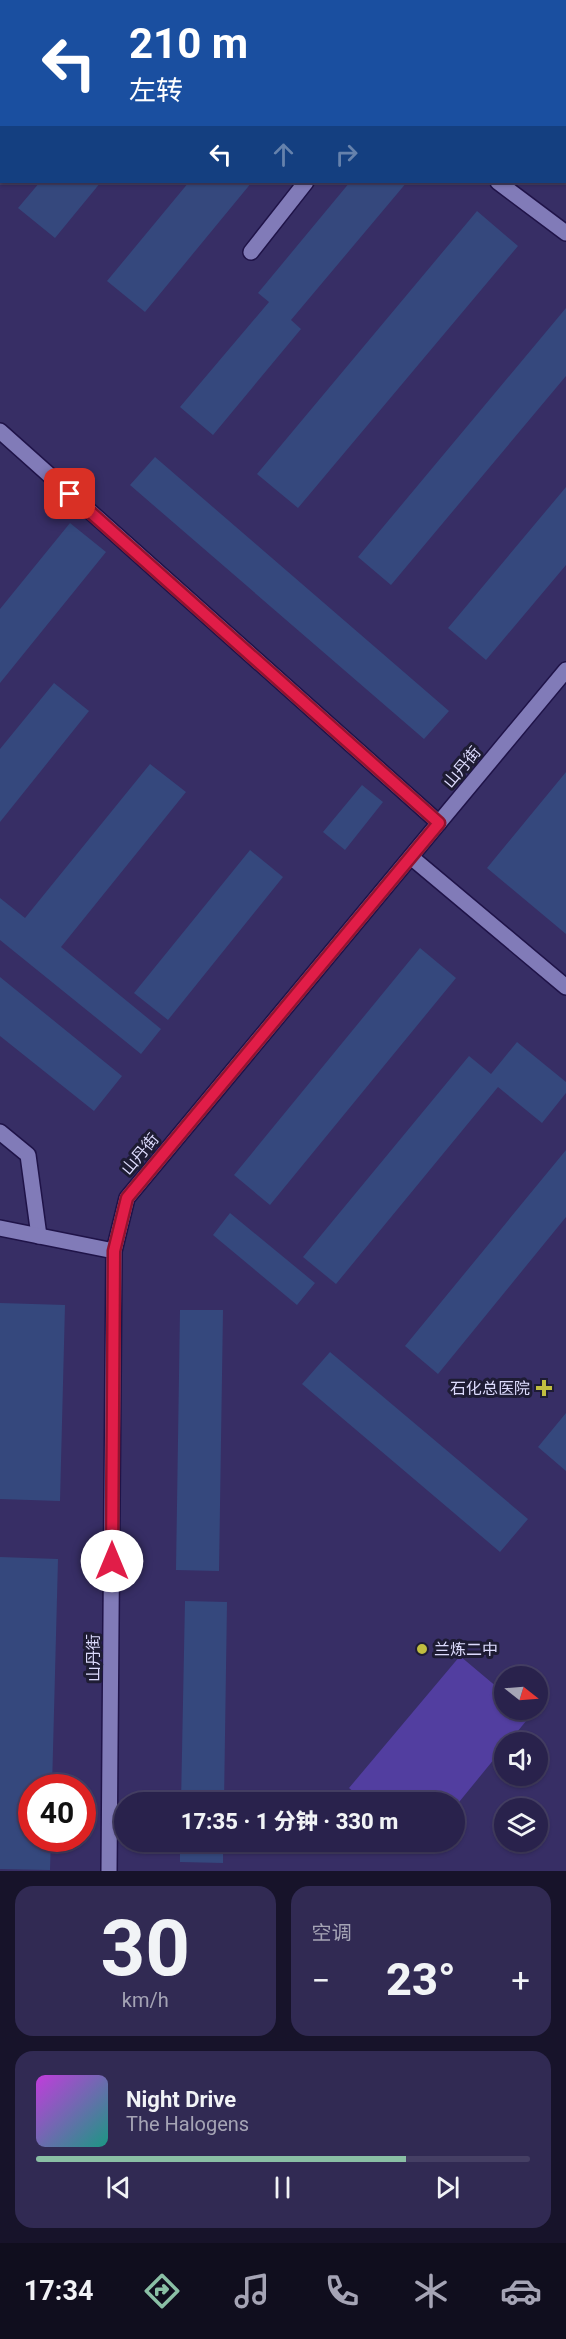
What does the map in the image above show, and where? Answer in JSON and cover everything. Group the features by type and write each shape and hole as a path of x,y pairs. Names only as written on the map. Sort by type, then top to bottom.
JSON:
{"street":[{"path":"251,252 305,183"},
{"path":"499,183 566,233"},
{"path":"0,431 439,823"},
{"name":"山丹街","path":"109,1871 114,1251 127,1198 566,670"},
{"path":"411,857 566,987"},
{"path":"0,1131 28,1155 39,1236"},
{"path":"0,1228 114,1251"}],"shaded area":[{"path":"460,1656 494,1685 494,1720 527,1720 517,1732 494,1732 494,1759 465,1795 465,1792 354,1792 349,1788"}],"building":[{"path":"39,183 100,183 55,238 18,208"},
{"path":"188,183 251,183 145,312 107,281"},
{"path":"349,183 406,183 291,320 301,329 213,435 180,407 269,302 258,293"},
{"path":"477,211 518,246 298,508 257,474"},
{"path":"566,308 566,376 391,585 358,557"},
{"path":"155,457 449,711 424,739 130,485"},
{"path":"566,487 566,565 486,660 448,628"},
{"path":"70,523 106,552 0,683 0,609"},
{"path":"54,683 89,711 0,822 0,749"},
{"path":"150,764 186,792 61,947 161,1029 141,1054 0,940 0,898 25,918"},
{"path":"566,772 566,934 487,868"},
{"path":"362,785 383,802 345,850 323,832"},
{"path":"250,850 283,877 168,1020 134,993"},
{"path":"420,948 456,978 270,1205 234,1175"},
{"path":"0,977 122,1076 94,1111 0,1036"},
{"path":"517,1042 566,1082 566,1093 542,1123 498,1087 336,1284 303,1257 469,1056 491,1074"},
{"path":"566,1150 566,1217 438,1374 405,1346"},
{"path":"230,1213 315,1283 297,1305 213,1235"},
{"path":"0,1303 65,1305 60,1501 0,1499"},
{"path":"180,1310 223,1310 219,1571 176,1570"},
{"path":"330,1352 528,1519 500,1552 302,1384"},
{"path":"566,1413 566,1471 538,1447"},
{"path":"0,1557 58,1559 52,1774 18,1774 18,1852 51,1852 50,1870 0,1869"},
{"path":"185,1601 227,1602 224,1792 181,1792"},
{"path":"180,1852 223,1852 223,1863 180,1862"}],"place":[{"name":"石化总医院","path":"544,1388"},
{"name":"兰炼二中","path":"422,1649"}],"route":[{"path":"70,494 439,823 127,1198 114,1251 112,1561"}]}
